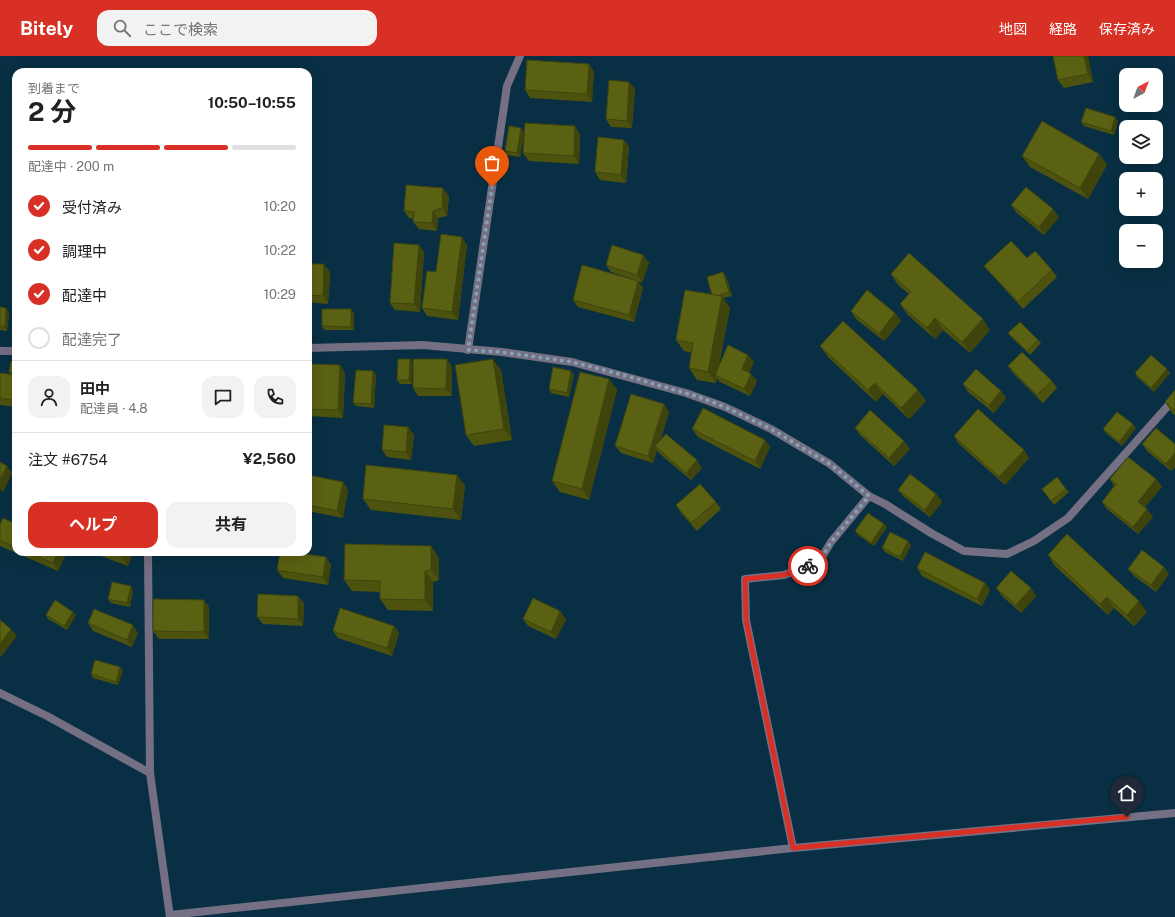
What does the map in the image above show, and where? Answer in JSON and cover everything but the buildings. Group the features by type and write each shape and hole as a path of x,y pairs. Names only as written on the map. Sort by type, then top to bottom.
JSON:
{"street":[{"path":"468,350 507,86 520,56"},
{"path":"312,348 423,345 502,352 572,362 678,390 725,407 771,429 830,464 869,496 964,551 1007,554 1034,541 1068,518 1175,398"},
{"path":"0,351 12,351"},
{"path":"793,848 746,620 745,579 784,575 819,562 831,542 869,496"},
{"path":"148,556 150,773 170,916 793,848 1175,813"},
{"path":"0,693 47,716 150,773"}],"way so far":[{"path":"492,187 468,350 502,352 572,362 686,393 725,407 771,429 830,464 869,496 831,542 819,562 808,566"}],"route":[{"path":"808,566 784,575 745,579 746,620 793,848 1127,817"}]}
